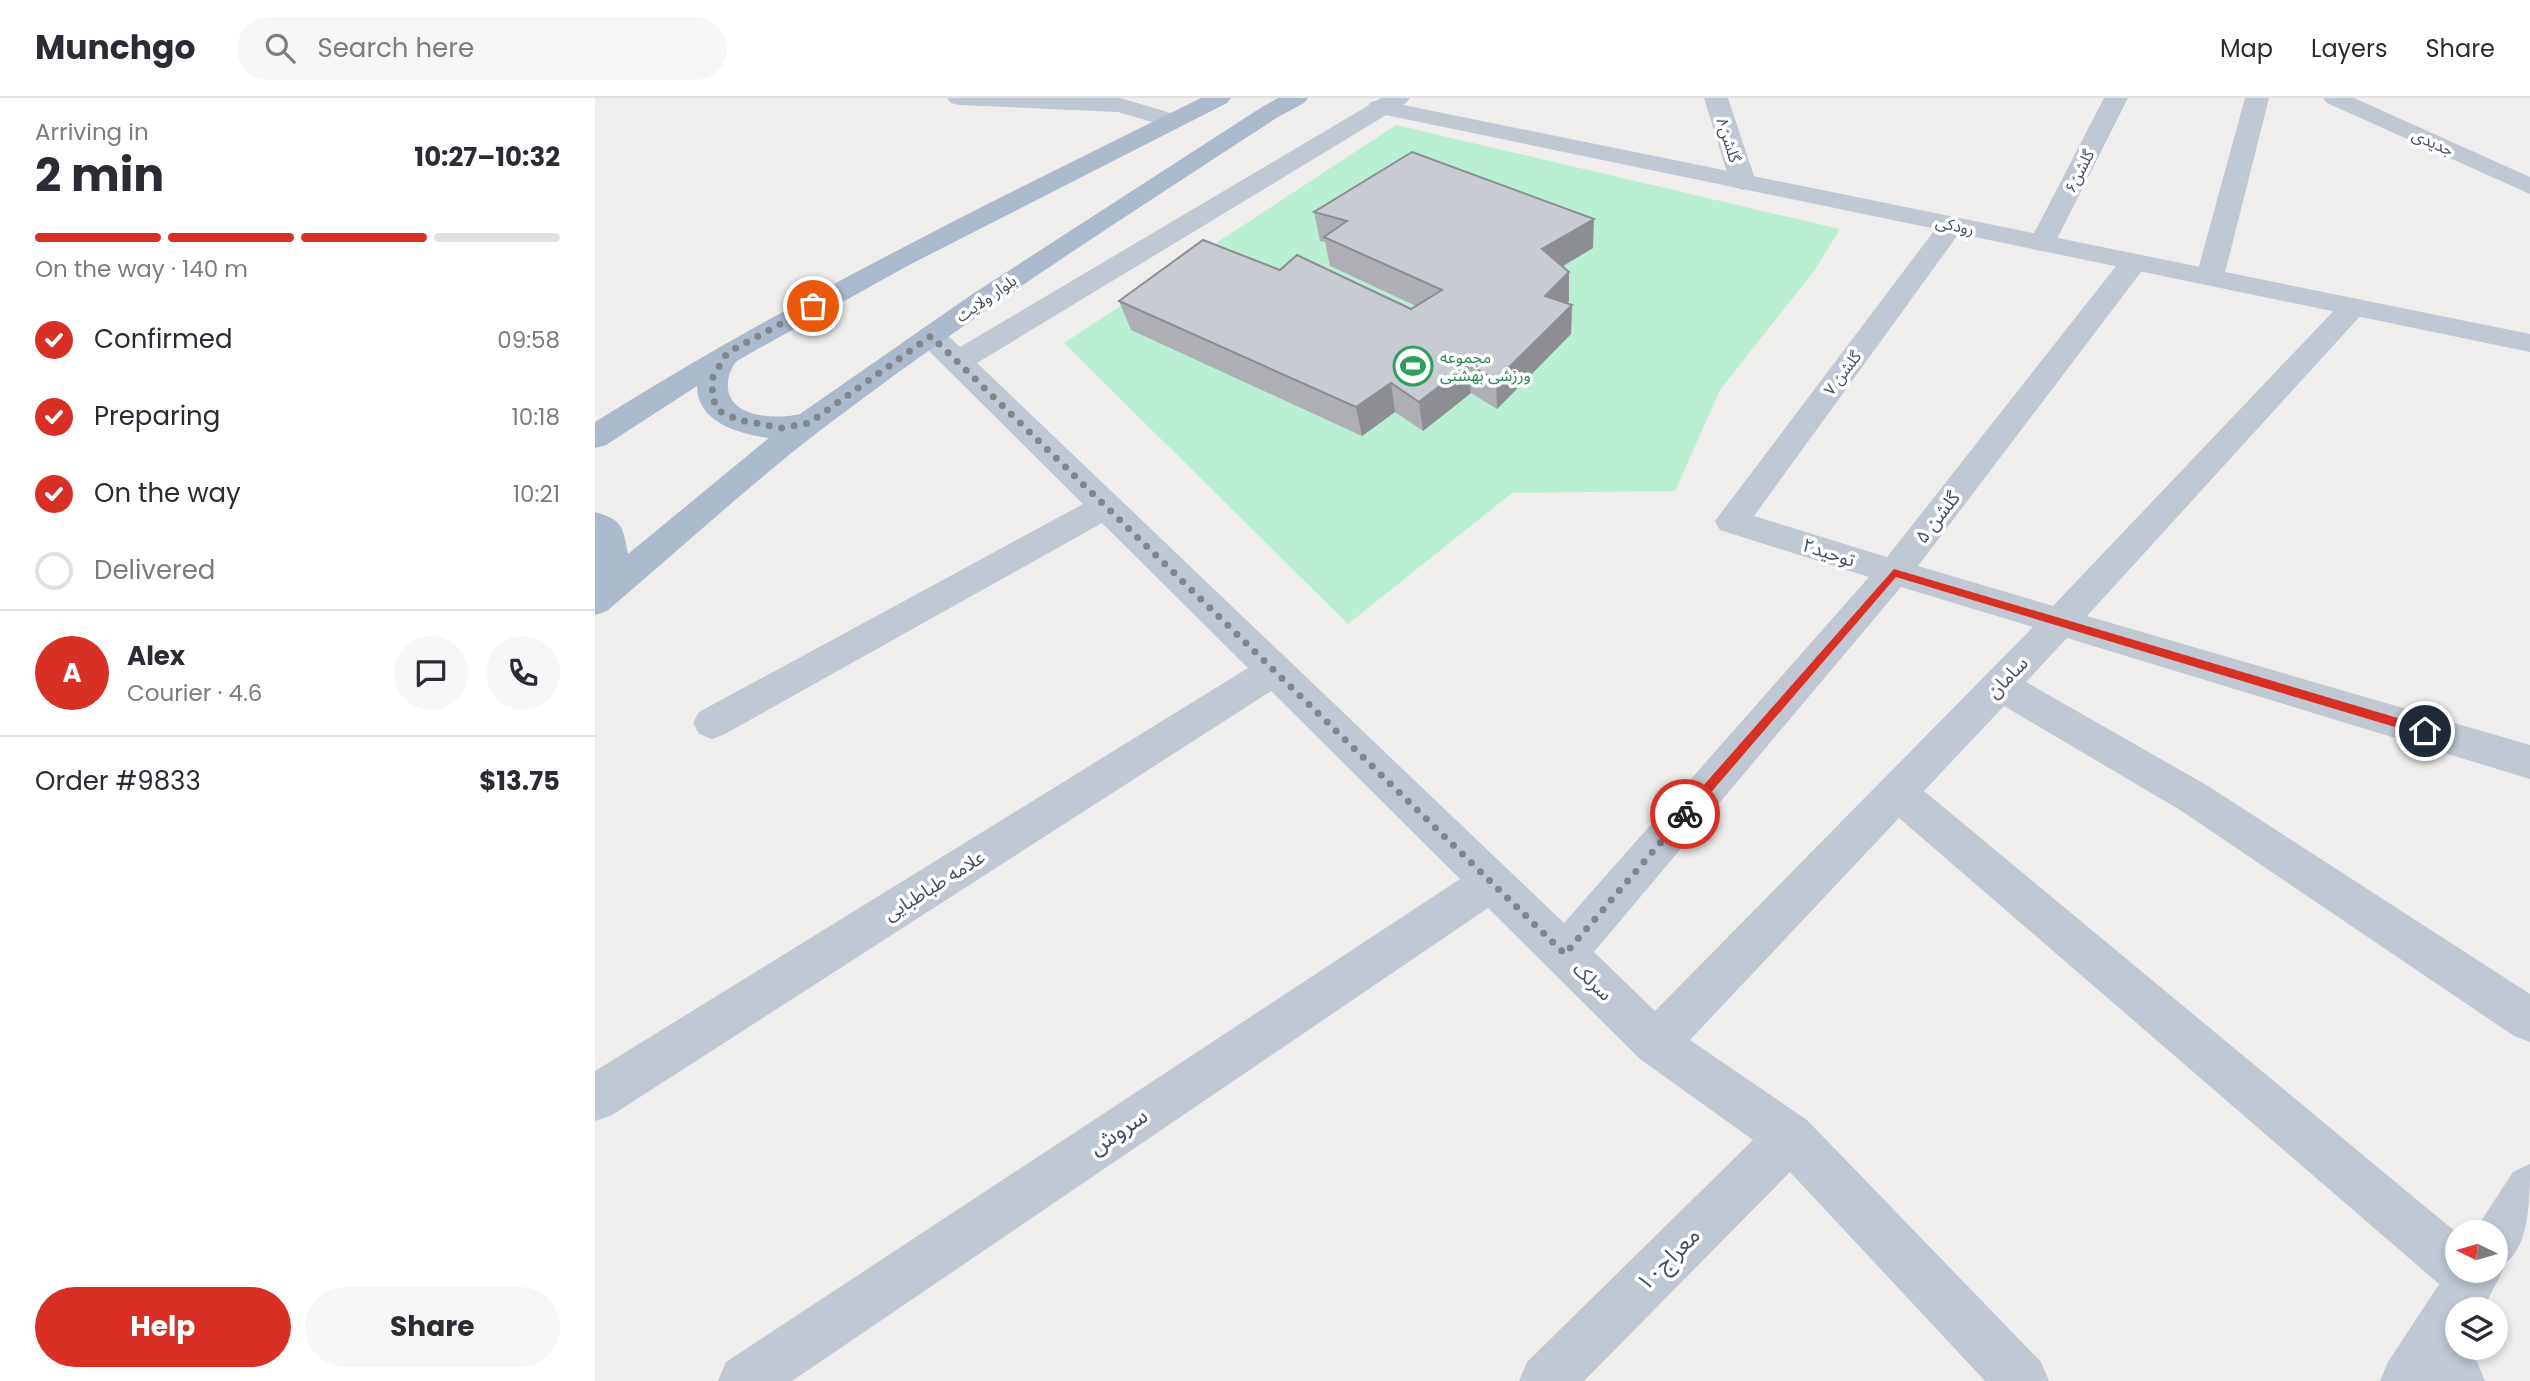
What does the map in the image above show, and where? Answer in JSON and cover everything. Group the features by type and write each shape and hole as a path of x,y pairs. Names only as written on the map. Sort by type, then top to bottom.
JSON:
{"main road":[{"path":"595,437 727,353 975,220 1219,98"},
{"name":"بلوار ولایت","path":"595,601 809,423 945,349 1074,237 1296,98"},
{"path":"727,353 713,377 712,397 719,411 739,420 782,428 809,423"},
{"path":"595,523 607,530 611,555 595,583"}],"street":[{"path":"959,98 1120,105 1173,121"},
{"name":"گلشن۸","path":"1716,98 1743,182"},
{"name":"گلشن۶","path":"2042,243 2116,98"},
{"path":"2210,277 2257,98"},
{"name":"جدیدی","path":"2335,98 2530,186"},
{"path":"945,349 1389,103"},
{"name":"رودکی","path":"1389,103 1743,182 2530,343"},
{"name":"گلشن ۷","path":"1732,520 1952,225"},
{"name":"گلشن ۵","path":"1565,954 1894,572 2134,262"},
{"name":"سامان","path":"1656,1043 2060,622 2353,307"},
{"name":"سرلک","path":"945,349 1656,1043 1790,1137 2022,1381"},
{"path":"712,723 1104,507"},
{"name":"توحید۲","path":"1732,520 1894,572 2530,762"},
{"name":"علامه طباطبایی","path":"595,1098 1273,671"},
{"path":"2000,685 2194,798 2530,1020"},
{"path":"1897,792 2445,1243"},
{"name":"سروش","path":"745,1381 1491,882"},
{"name":"معراج۱۰","path":"1546,1381 1790,1137"},
{"path":"2507,1220 2530,1189"},
{"path":"2431,1370 2466,1283"}],"green space":[{"name":"مجموعه ورزشی بهشتی","path":"1396,125 1840,229 1814,271 1720,390 1675,491 1512,493 1348,624 1064,343"}],"building":[{"path":"1412,152 1594,219 1542,249 1569,272 1545,296 1572,305 1496,380 1468,364 1419,402 1391,383 1356,407 1119,301 1203,240 1280,270 1297,255 1411,309 1442,290 1324,237 1347,221 1314,212"}],"way so far":[{"path":"813,306 727,353 713,377 712,397 719,411 739,420 782,428 809,423 931,336 1565,954 1685,814"}],"place":[{"name":"مجموعه ورزشی بهشتی","path":"1413,366"}],"route":[{"path":"1685,814 1894,572 2425,731"}]}
